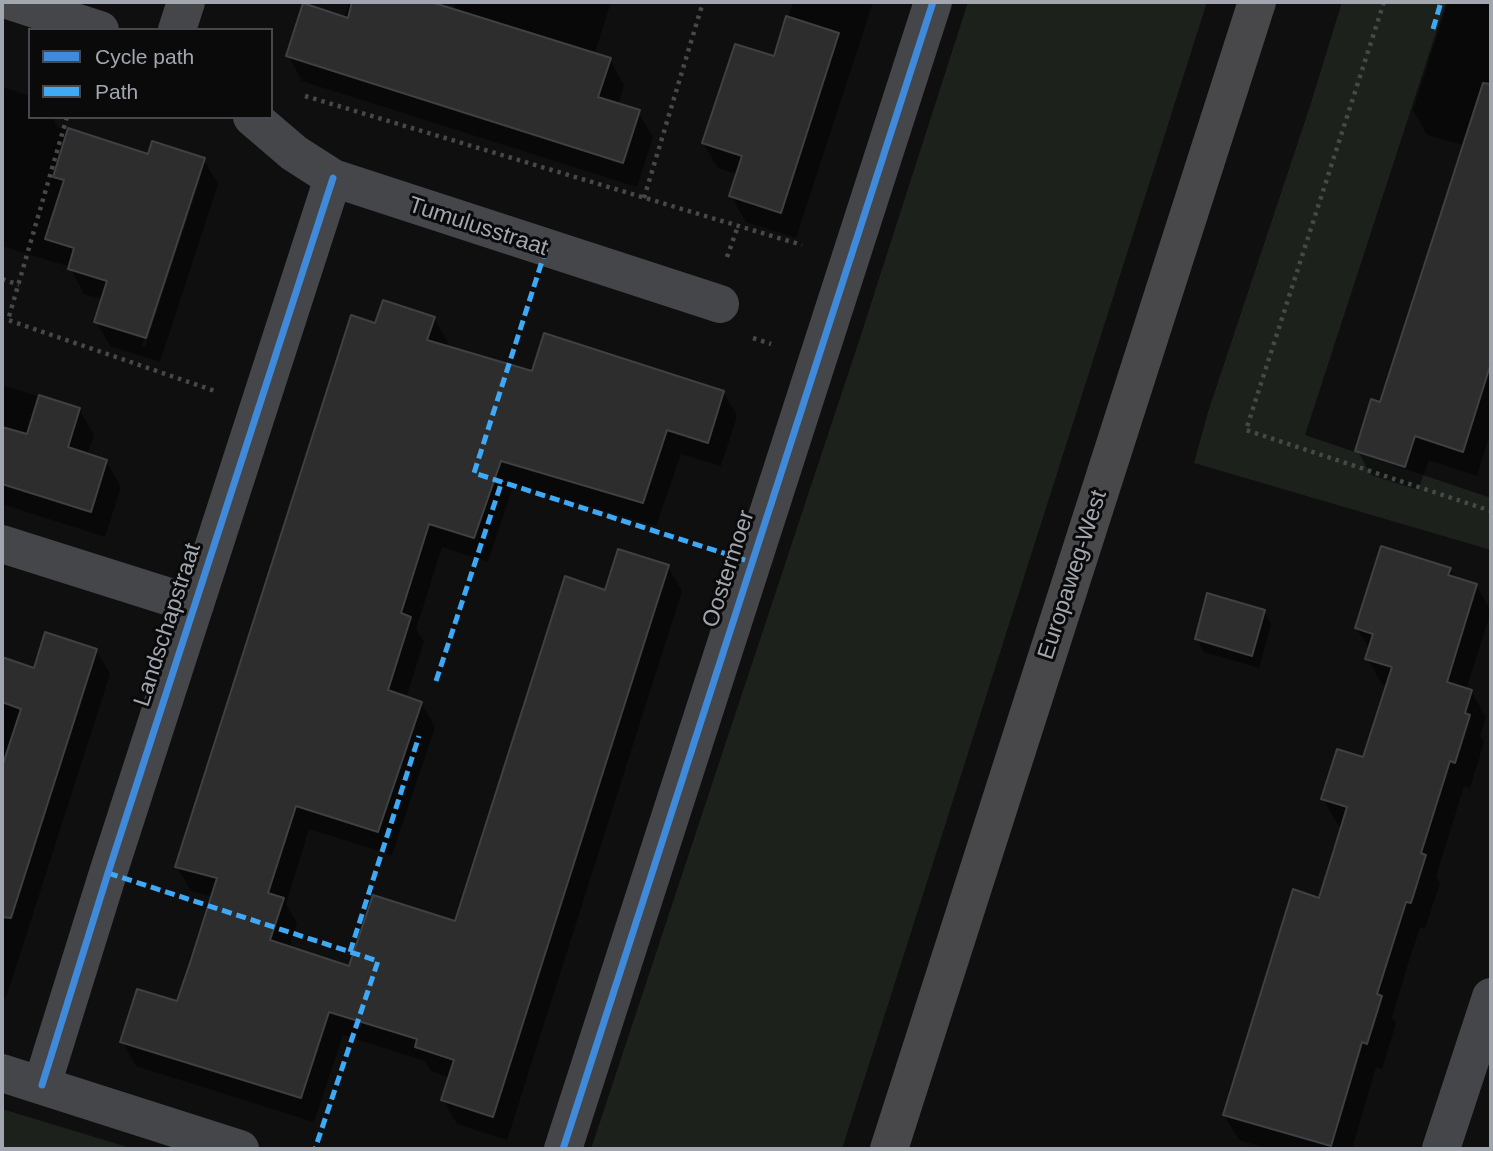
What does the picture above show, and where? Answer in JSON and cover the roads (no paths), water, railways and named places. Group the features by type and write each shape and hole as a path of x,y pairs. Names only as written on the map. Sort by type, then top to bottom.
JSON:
{"main road":[{"name":"Europaweg-West","path":"889,1149 1257,2"}],"street":[{"path":"13,2 94,28"},
{"path":"178,28 187,2"},
{"name":"Oostermoer","path":"563,1149 933,2"},
{"name":"Tumulusstraat","path":"254,119 295,153 333,178 720,304"},
{"name":"Landschapstraat","path":"42,1085 333,178"},
{"path":"2,544 195,605"},
{"path":"1441,1149 1491,998"},
{"path":"2,1073 240,1149"}]}
